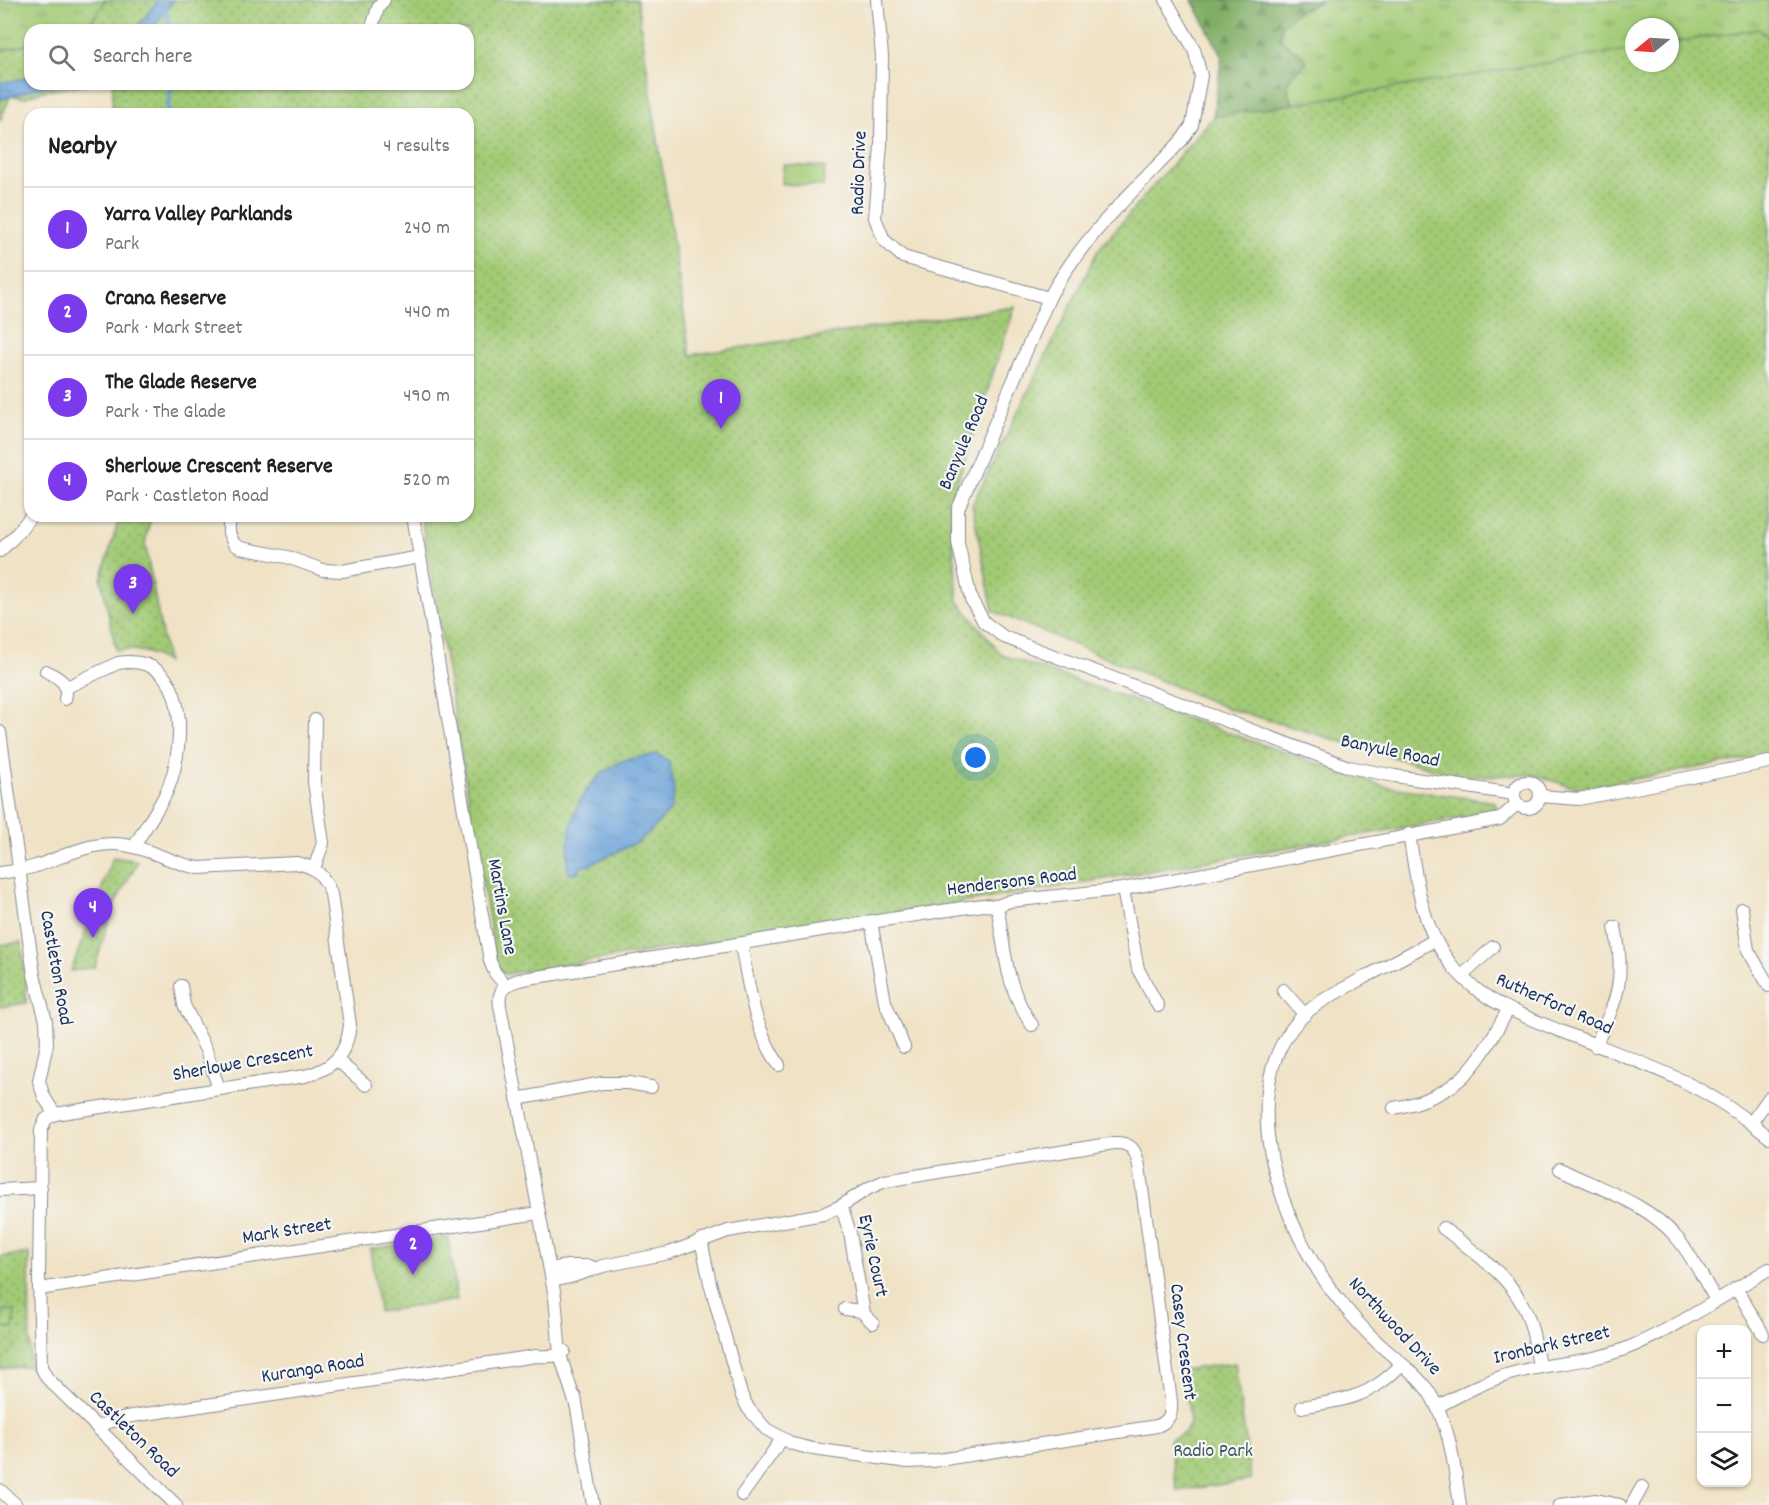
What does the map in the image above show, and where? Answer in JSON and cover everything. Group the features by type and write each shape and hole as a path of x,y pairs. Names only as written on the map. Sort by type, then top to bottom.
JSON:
{"street":[{"path":"373,24 378,8 384,0"},
{"name":"Radio Drive","path":"877,0 882,56 881,145 875,218 884,240 903,257 1049,298"},
{"name":"Banyule Road","path":"1166,0 1194,49 1201,76 1192,125 1182,140 1084,245 1049,298 958,509 958,543 971,599 984,622 1004,637 1349,767 1515,799"},
{"path":"0,551 26,522"},
{"path":"229,522 229,533 234,544 241,548 287,557 323,570 342,571 420,557"},
{"name":"Martins Lane","path":"414,522 490,961 495,974 506,986"},
{"path":"46,671 61,680 66,693 118,663 127,662 148,666 166,680 172,690 179,719 180,735 174,769 164,798 135,847"},
{"path":"0,873 39,871 63,855 97,845 123,844 185,866 200,868 296,863 314,869 323,843 314,782 315,720"},
{"name":"Castleton Road","path":"0,732 34,975 46,1021 47,1044 39,1081 44,1097 55,1114 46,1119 41,1130 39,1288 41,1367 47,1378 176,1505"},
{"path":"1540,796 1579,799 1769,762"},
{"path":"1526,782 1534,784 1540,796 1536,804 1524,808 1515,799 1517,785 1526,782"},
{"name":"Hendersons Road","path":"506,986 524,979 741,945 871,921 982,905 998,906 1010,901 1123,889 1409,834 1500,819 1515,799"},
{"name":"Rutherford Road","path":"1409,834 1424,912 1436,940 1445,957 1476,990 1508,1010 1686,1083 1729,1107 1769,1137"},
{"name":"Sherlowe Crescent","path":"55,1114 316,1073 328,1068 336,1060 349,1035 350,1024 331,894 322,875 314,869"},
{"path":"0,879 19,873"},
{"path":"1123,889 1138,969 1158,1006"},
{"path":"998,906 1008,976 1020,1008 1032,1025"},
{"path":"1742,909 1748,950 1769,986"},
{"path":"871,921 885,1002 904,1047"},
{"path":"1596,1046 1613,1005 1619,981 1620,951 1615,927"},
{"name":"Northwood Drive","path":"1436,940 1349,986 1305,1015 1284,1041 1269,1080 1266,1102 1274,1168 1294,1224 1321,1275 1356,1321 1417,1377 1437,1407 1450,1441 1460,1505"},
{"path":"741,945 757,1023 779,1065"},
{"path":"1462,976 1493,947"},
{"path":"181,986 184,1005 206,1050 219,1089"},
{"path":"506,986 499,1000 555,1297 565,1334 561,1352 572,1368 593,1505"},
{"path":"1283,990 1305,1015"},
{"path":"1394,1108 1424,1101 1464,1077 1485,1051 1508,1010"},
{"path":"336,1060 366,1085"},
{"path":"517,1098 603,1083 651,1086"},
{"path":"1751,1123 1769,1098"},
{"name":"Casey Crescent","path":"551,1275 570,1277 603,1266 652,1257 728,1231 815,1216 841,1206 868,1188 894,1179 1114,1143 1126,1144 1136,1152 1139,1166 1172,1401 1171,1414 1166,1422 1157,1426 932,1461 908,1462 813,1449 782,1439 766,1429 756,1419 741,1395 697,1242"},
{"path":"1560,1170 1635,1204 1665,1225 1678,1238 1716,1300"},
{"path":"0,1190 41,1188"},
{"name":"Eyrie Court","path":"841,1206 850,1233 864,1313"},
{"name":"Mark Street","path":"39,1288 540,1213"},
{"path":"1443,1228 1491,1266 1513,1289 1521,1301 1531,1326 1539,1368"},
{"name":"Ironbark Street","path":"1437,1407 1494,1379 1624,1349 1651,1337 1769,1269"},
{"path":"1736,1288 1763,1334"},
{"name":"Eyrie Court","path":"845,1309 864,1313 873,1323"},
{"name":"Kuranga Road","path":"98,1430 106,1423 126,1417 561,1352"},
{"path":"1302,1407 1358,1395 1379,1384 1402,1364"},
{"path":"742,1495 782,1439"},
{"path":"1632,1505 1642,1487"},
{"path":"0,1490 16,1505"},
{"path":"1560,1505 1596,1500 1620,1505"}],"green space":[{"path":"0,0 106,0 90,24 24,24 24,45 0,51"},
{"path":"106,0 637,0 690,355 1015,307 950,504 958,601 1002,655 1383,786 1495,802 1497,808 1489,813 1034,891 502,973 496,962 422,522 474,522 474,108 112,108 113,90 474,90 474,24 90,24"},
{"path":"1192,0 1769,0 1769,37 1757,29 1679,42 1679,18 1625,18 1625,50 1213,117 1222,56"},
{"path":"1192,0 1323,0 1294,14 1282,25 1280,38 1302,55 1307,62 1289,79 1288,88 1293,104 1213,117 1222,56"},
{"path":"1758,29 1769,37 1769,755 1578,789 1534,775 1458,776 1227,708 993,611 972,505 1098,250 1213,117 1625,50 1625,72 1679,72 1679,42"},
{"path":"24,45 24,90 52,90 24,98 10,97 0,121 0,51"},
{"path":"783,165 825,167 823,186 782,184"},
{"path":"118,522 150,522 145,543 167,662 143,652 116,650 101,579"},
{"path":"113,857 138,861 112,909 95,967 71,971"},
{"path":"21,942 26,977 26,1003 0,1007 0,945"},
{"path":"448,1237 457,1300 379,1312 370,1249"},
{"path":"29,1253 30,1366 0,1369 0,1257"},
{"path":"4,1310 15,1311 13,1329 2,1327"},
{"name":"Radio Park","path":"1235,1363 1251,1480 1177,1491 1169,1440 1185,1433 1190,1422 1183,1370"}],"water":[{"path":"158,0 174,0 156,24 140,24"},
{"path":"24,78 24,90 31,90 0,100 0,83"},
{"path":"656,754 669,761 674,791 671,809 640,841 589,865 582,866 578,872 569,874 571,829 583,795 599,777 620,762"}],"waterway":[{"path":"165,8 169,24"},
{"path":"168,108 172,90"}],"place":[{"name":"Yarra Valley Parklands","path":"721,429"},
{"name":"The Glade Reserve","path":"133,614"},
{"name":"Sherlowe Crescent Reserve","path":"93,938"},
{"name":"Crana Reserve","path":"413,1275"}]}
